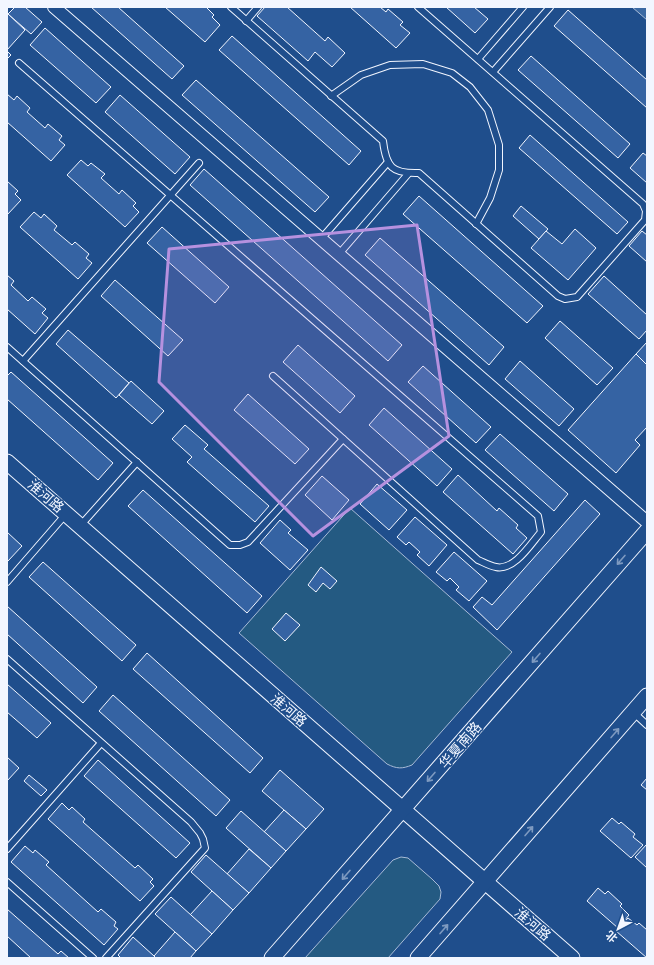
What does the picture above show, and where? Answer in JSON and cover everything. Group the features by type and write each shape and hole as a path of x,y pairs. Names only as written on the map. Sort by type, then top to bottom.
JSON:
{"street":[{"path":"54,7 647,522"},
{"name":"淮河路","path":"7,462 572,958"},
{"name":"华夏南路","path":"272,958 647,531"},
{"path":"418,958 647,696"}],"lane":[{"path":"231,7 383,141 385,156 390,167 408,174 419,174 558,296 565,299 577,297 645,220 646,211 643,204 418,7"},
{"path":"246,21 258,7"},
{"path":"478,59 524,7"},
{"path":"493,72 550,7"},
{"path":"19,63 538,516 540,532 514,563 507,567 495,567 478,560 273,376"},
{"path":"332,96 361,75 390,65 423,64 452,73 470,86 488,110 499,145 499,170 490,198 476,224"},
{"path":"321,239 388,162"},
{"path":"23,361 199,163"},
{"path":"339,254 408,174"},
{"path":"7,347 230,545 240,545 248,542 343,439"},
{"path":"80,526 137,462"},
{"path":"7,582 66,514"},
{"path":"7,660 191,822 200,833 205,848 106,958"},
{"path":"633,712 647,725"},
{"path":"7,849 101,743"},
{"path":"7,882 93,958"}],"highlighted area":[{"path":"417,225 449,436 313,536 159,382 169,249"}],"shaded area":[{"path":"632,7 647,7 647,20"},
{"path":"350,508 512,652 412,765 405,767 397,768 387,764 239,633"},
{"path":"401,857 408,858 432,879 439,886 441,892 440,899 388,958 305,958 393,860"}],"building":[{"path":"15,7 25,7 42,22 31,34 8,14"},
{"path":"91,7 118,7 184,66 172,79"},
{"path":"165,7 206,7 214,15 212,17 220,25 205,42"},
{"path":"265,7 287,7 325,41 328,37 345,53 332,67 315,52 308,61 257,16"},
{"path":"350,7 380,7 386,12 388,9 403,22 400,25 410,33 396,48"},
{"path":"446,7 474,7 488,19 475,33"},
{"path":"568,10 647,80 647,108 554,26"},
{"path":"8,14 25,30 7,50 7,16"},
{"path":"45,28 111,87 96,103 30,45"},
{"path":"232,36 361,151 349,165 219,50"},
{"path":"7,51 11,55 7,59"},
{"path":"531,56 630,144 618,158 518,70"},
{"path":"196,80 329,197 315,212 182,95"},
{"path":"7,94 14,100 17,96 30,108 27,112 45,128 48,124 62,136 59,140 65,145 51,161 7,122"},
{"path":"120,95 190,157 175,174 105,112"},
{"path":"530,135 628,222 617,234 519,148"},
{"path":"643,153 647,156 647,183 630,168"},
{"path":"81,160 88,166 91,163 105,174 101,178 119,194 122,190 136,203 133,206 139,212 125,227 67,175"},
{"path":"204,169 402,345 388,361 190,185"},
{"path":"7,181 18,191 15,194 21,200 7,215"},
{"path":"419,196 543,306 527,323 403,214"},
{"path":"521,206 548,229 539,239 513,216"},
{"path":"34,212 41,218 44,214 57,226 54,230 72,245 75,242 89,254 86,258 92,263 78,279 20,227"},
{"path":"162,227 229,287 215,303 147,243"},
{"path":"575,229 596,248 568,280 531,248 546,231 562,244"},
{"path":"642,231 647,235 647,262 629,246"},
{"path":"380,238 504,347 489,365 365,255"},
{"path":"7,275 14,281 11,285 28,301 32,297 46,309 42,313 48,318 35,334 7,309"},
{"path":"604,276 647,315 647,330 639,339 588,294"},
{"path":"115,280 183,340 168,356 101,296"},
{"path":"560,321 613,368 597,385 545,338"},
{"path":"68,330 129,383 116,398 56,344"},
{"path":"647,342 647,365 636,354"},
{"path":"298,345 355,396 340,413 283,362"},
{"path":"636,354 647,365 647,427 635,440 640,445 616,473 568,430"},
{"path":"520,361 574,409 559,426 505,379"},
{"path":"423,366 491,427 476,443 408,382"},
{"path":"11,372 113,463 98,480 7,399 7,376"},
{"path":"131,381 164,411 152,424 119,395"},
{"path":"248,394 309,449 295,464 234,410"},
{"path":"384,408 452,469 437,486 369,425"},
{"path":"185,425 208,445 204,449 269,506 255,522 187,462 192,457 172,439"},
{"path":"500,434 568,494 554,511 485,450"},
{"path":"458,475 497,511 499,508 518,525 516,528 527,538 513,554 443,492"},
{"path":"322,476 349,500 332,520 305,495"},
{"path":"377,484 407,510 389,530 360,504"},
{"path":"143,490 262,596 247,613 128,506"},
{"path":"585,500 600,514 497,630 473,607 482,597 492,605"},
{"path":"415,517 447,545 429,566 417,555 420,552 409,542 406,545 397,537"},
{"path":"280,520 291,530 288,533 308,550 290,570 260,543"},
{"path":"7,532 22,546 8,561 7,561"},
{"path":"454,552 487,581 469,601 456,590 459,587 450,578 447,581 436,572"},
{"path":"43,562 136,645 122,661 29,577"},
{"path":"321,567 337,581 330,589 323,583 316,592 308,585"},
{"path":"7,606 97,687 83,703 7,634"},
{"path":"286,613 300,625 285,641 272,629"},
{"path":"147,653 263,758 250,773 133,669"},
{"path":"7,684 51,723 37,738 7,712"},
{"path":"113,695 230,800 216,816 99,711"},
{"path":"7,757 19,768 7,781"},
{"path":"98,760 190,843 176,858 84,776"},
{"path":"280,770 324,809 306,829 262,791"},
{"path":"29,775 47,790 41,796 24,781"},
{"path":"647,778 647,790 641,785"},
{"path":"62,803 69,810 72,807 85,819 83,822 135,868 138,865 153,879 150,882 154,886 140,901 48,819"},
{"path":"284,810 306,829 286,851 264,832"},
{"path":"241,811 286,851 271,868 226,828"},
{"path":"612,818 619,824 621,822 635,834 633,837 643,845 631,858 600,831"},
{"path":"647,844 647,868 635,857"},
{"path":"25,846 33,853 35,850 49,862 46,865 98,912 101,909 116,922 114,926 118,929 104,945 11,862"},
{"path":"249,849 271,868 249,893 227,874"},
{"path":"206,855 249,893 233,910 191,872"},
{"path":"598,888 605,894 608,891 622,904 620,906 629,915 618,928 587,901"},
{"path":"212,891 233,910 212,934 190,915"},
{"path":"171,897 212,934 196,951 155,914"},
{"path":"7,909 58,954 61,951 69,958 31,958 7,936"},
{"path":"628,918 637,925 639,923 647,930 647,958 616,931"},
{"path":"175,932 196,951 190,958 156,958 154,956"},
{"path":"133,937 156,958 121,958 118,955"}]}
